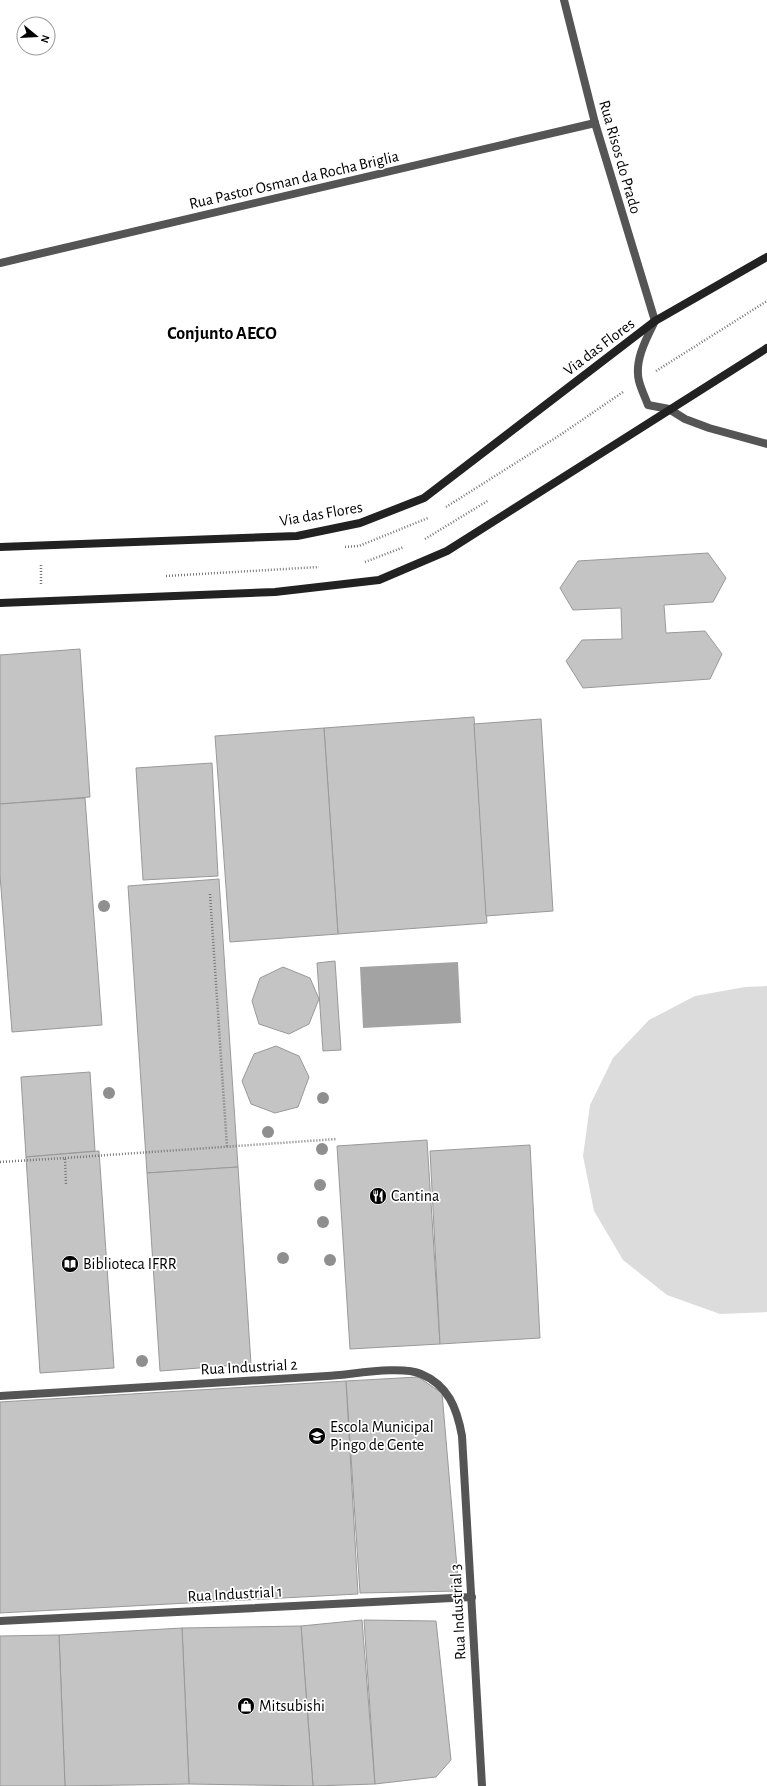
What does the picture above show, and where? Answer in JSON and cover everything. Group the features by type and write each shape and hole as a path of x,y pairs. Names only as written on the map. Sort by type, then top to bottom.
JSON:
{"main road":[{"name":"Via das Flores","path":"0,547 297,536 360,523 424,498 655,321 767,257"},
{"path":"0,603 275,592 379,580 447,551 767,348"}],"street":[{"name":"Rua Risos do Prado","path":"564,0 595,124 655,321"},
{"name":"Rua Pastor Osman da Rocha Briglia","path":"0,263 595,124"},
{"name":"Via das Flores","path":"655,321 644,343 638,376 648,405 669,409"},
{"path":"669,409 685,419 709,428 767,444"},
{"name":"Rua Industrial 2","path":"0,1396 338,1376 402,1370 413,1371 439,1384 447,1392 457,1412 462,1436"},
{"name":"Rua Industrial 3","path":"462,1436 482,1786"},
{"name":"Rua Industrial 1","path":"0,1621 472,1596"}],"path":[{"path":"41,562 41,584"},
{"path":"210,894 227,1147"},
{"path":"0,1162 337,1139"},
{"path":"66,1158 66,1184"}],"shaded area":[{"path":"458,962 461,1023 363,1028 360,967"},
{"path":"767,986 767,1312 720,1314 667,1295 623,1260 594,1211 583,1156 590,1105 613,1058 649,1020 695,996 745,987"}],"building":[{"path":"708,553 726,578 713,602 664,605 666,633 705,631 722,654 710,679 583,688 566,661 582,640 622,639 621,608 573,610 560,588 578,561"},
{"path":"80,649 90,797 0,804 0,655"},
{"path":"474,717 487,923 338,934 324,728"},
{"path":"541,719 553,911 486,916 474,724"},
{"path":"324,728 338,934 230,942 215,736"},
{"path":"212,763 218,876 143,880 136,768"},
{"path":"85,798 102,1025 12,1032 0,875 0,804"},
{"path":"219,879 238,1167 147,1173 128,886"},
{"path":"335,961 341,1050 323,1051 317,963"},
{"path":"283,967 310,978 319,999 309,1024 289,1034 259,1024 252,1001 260,978"},
{"path":"276,1046 299,1056 309,1077 298,1107 275,1113 251,1104 242,1081 254,1054"},
{"path":"90,1072 95,1151 26,1157 21,1077"},
{"path":"427,1140 440,1344 350,1349 337,1146"},
{"path":"530,1145 540,1338 440,1344 430,1151"},
{"name":"Biblioteca IFRR","path":"99,1151 114,1368 40,1373 26,1157"},
{"path":"238,1167 251,1364 160,1371 147,1173"},
{"path":"418,1377 442,1393 459,1591 360,1593 346,1381"},
{"path":"346,1381 358,1594 0,1613 0,1402"},
{"path":"362,1620 375,1784 313,1786 301,1626"},
{"path":"364,1620 436,1621 451,1760 436,1777 375,1784"},
{"name":"Mitsubishi","path":"301,1626 313,1786 189,1784 182,1628"},
{"path":"182,1628 189,1784 65,1786 59,1635"},
{"path":"59,1635 65,1786 0,1786 0,1636"}],"place":[{"name":"Cantina","path":"378,1196"},
{"name":"Biblioteca IFRR","path":"70,1264"},
{"name":"Escola Municipal Pingo de Gente","path":"317,1436"},
{"name":"Mitsubishi","path":"246,1706"}],"district":[{"name":"Conjunto AECO","path":"222,334"}]}
